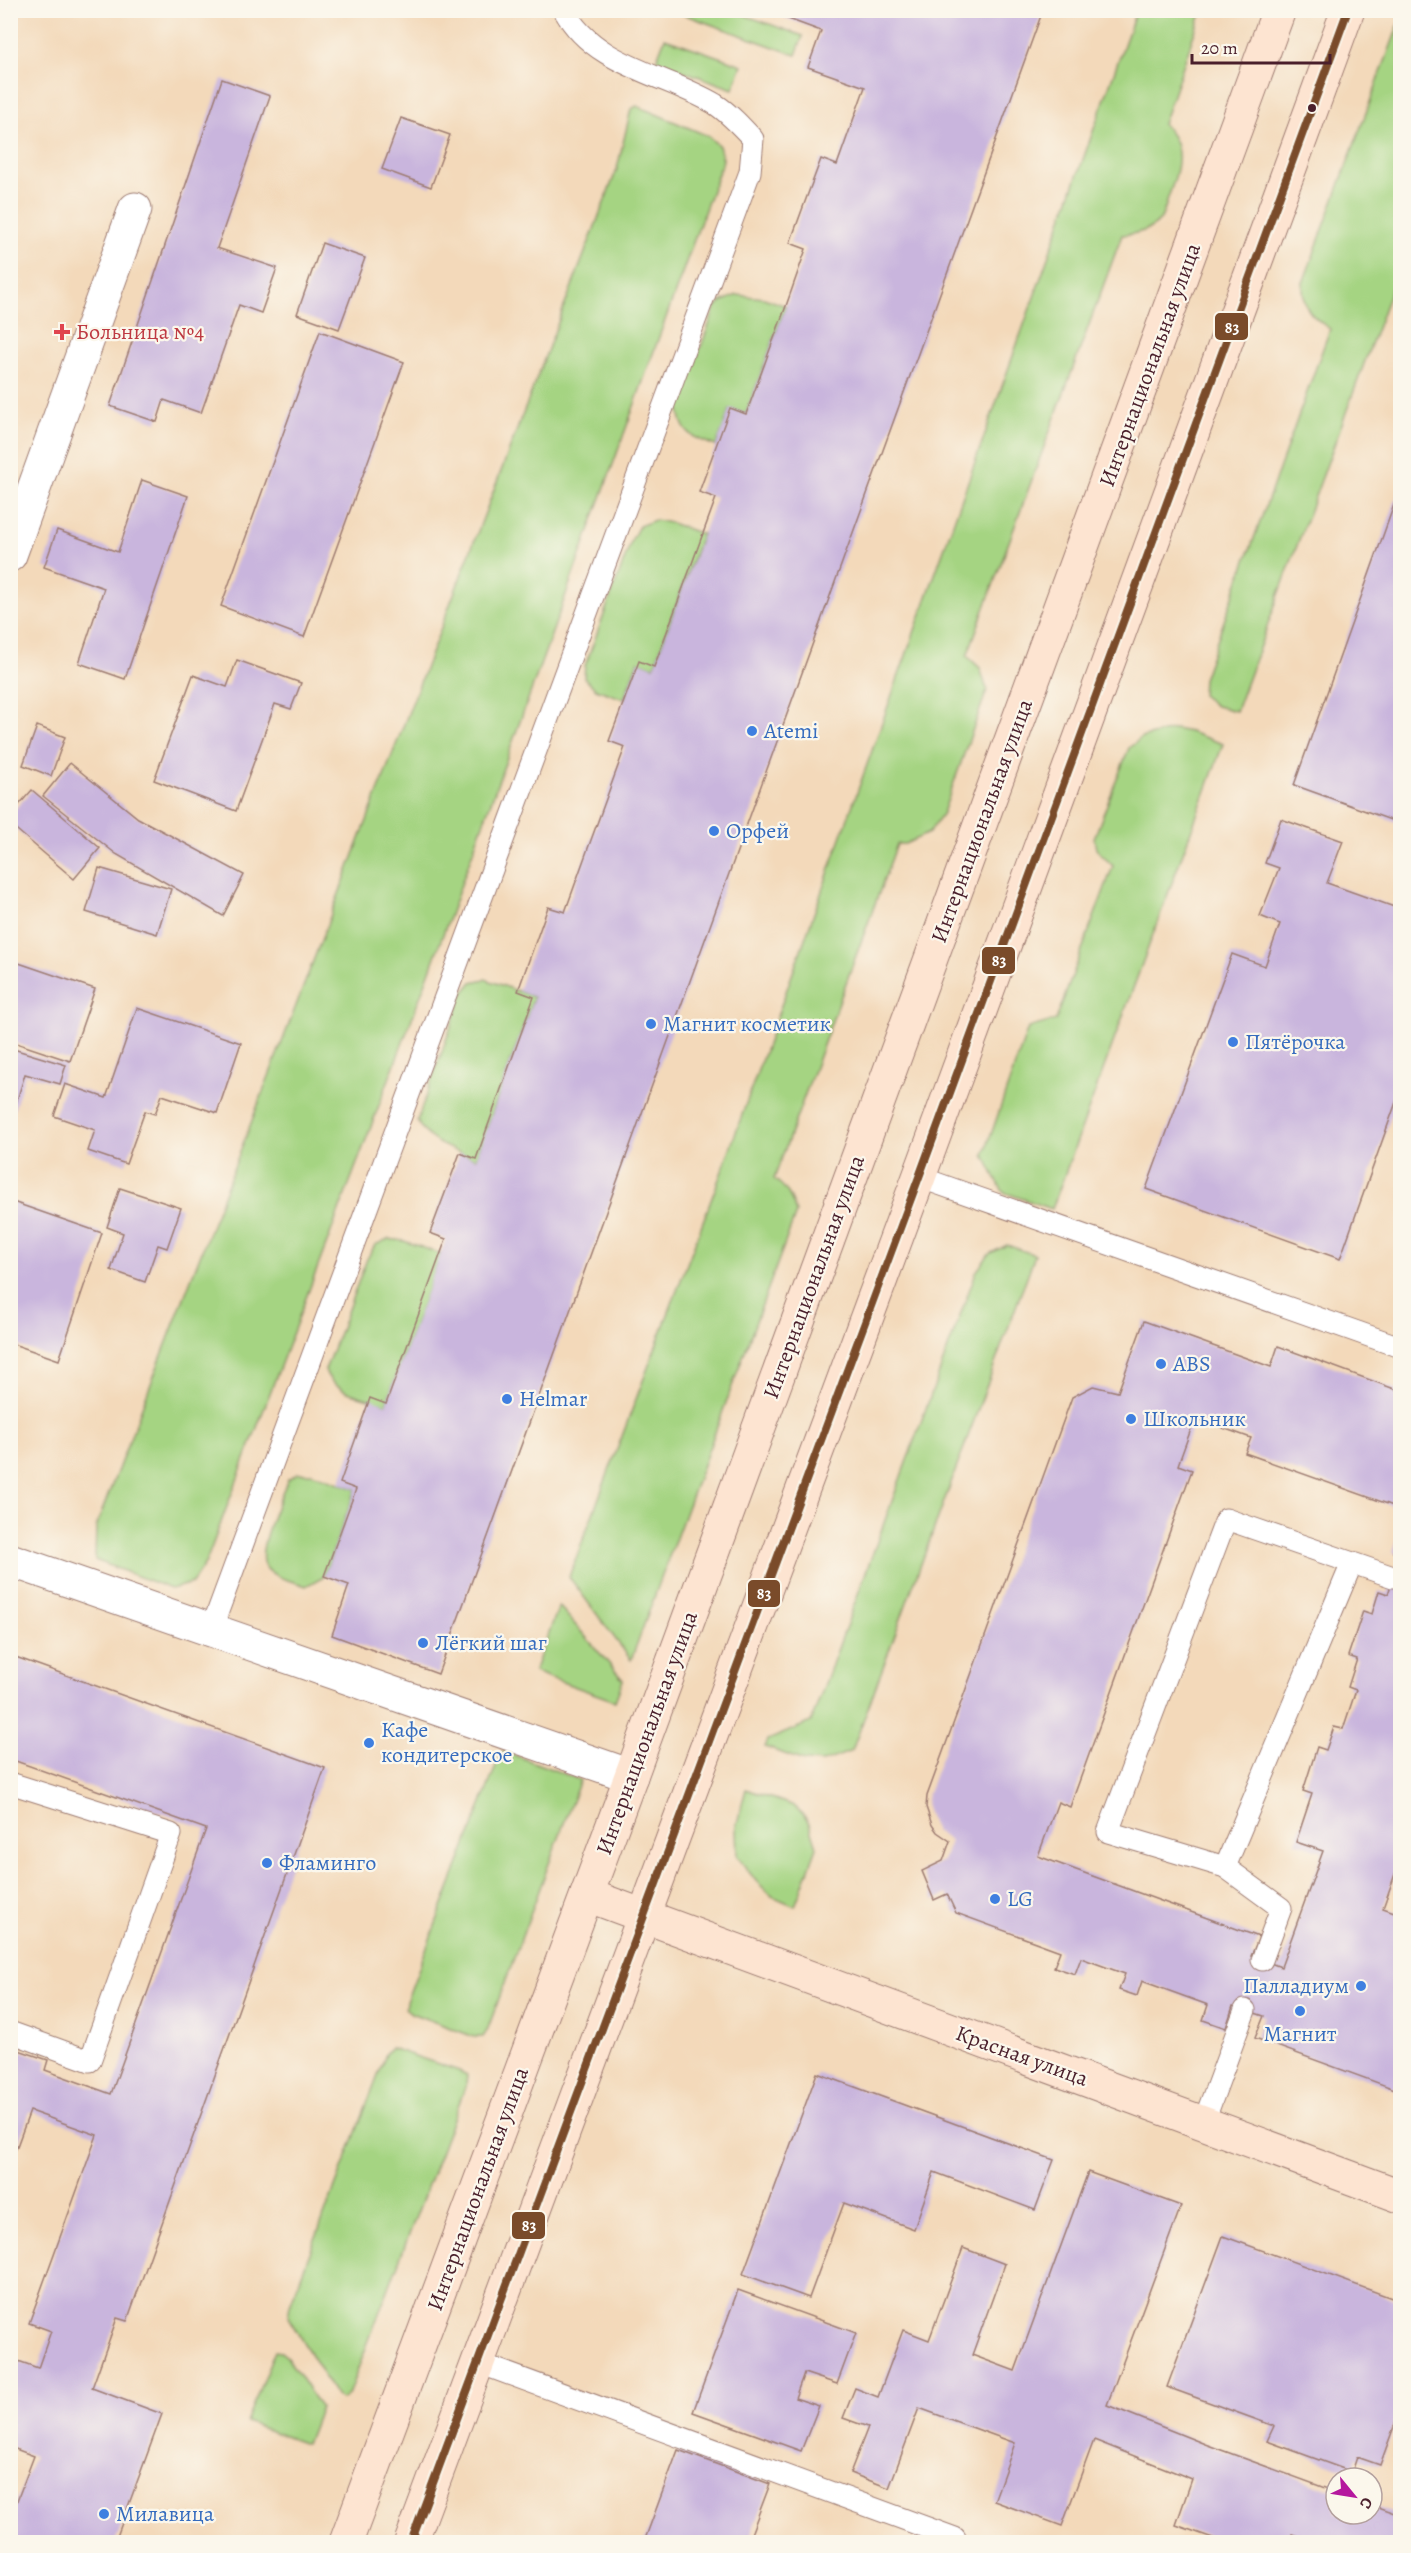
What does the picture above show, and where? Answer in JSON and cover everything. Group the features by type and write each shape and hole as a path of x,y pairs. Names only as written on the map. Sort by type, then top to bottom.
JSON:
{"main road":[{"name":"Интернациональная улица","path":"346,2542 631,1776 1279,10"},
{"path":"411,2542 919,1176 1348,10"},
{"name":"Красная улица","path":"587,1895 1401,2196"}],"street":[{"path":"10,555 135,209"},
{"path":"10,1560 631,1776"}],"lane":[{"path":"211,1630 750,172 753,139 734,120 715,105 594,47 573,26 564,10"},
{"path":"919,1176 1401,1347"},
{"path":"1262,1960 1281,1908 1225,1868 1108,1832 1226,1519 1393,1577"},
{"path":"1225,1868 1352,1563"},
{"path":"10,1783 171,1834 90,2061 10,2032"},
{"path":"1203,2124 1245,2010"},
{"path":"479,2363 955,2538"}],"green space":[{"path":"674,11 733,11 803,36 796,55"},
{"path":"1136,11 1202,11 1163,124 1171,133 1178,151 1175,178 1163,215 1157,224 1142,231 1122,235 967,656 980,668 987,690 943,813 929,833 905,844 897,844 774,1179 788,1194 796,1213 631,1660 569,1577 722,1171"},
{"path":"1400,21 1400,266 1236,711 1216,706 1202,695 1203,679 1330,329 1318,320 1306,306 1303,283"},
{"path":"665,38 742,65 733,89 656,61"},
{"path":"637,106 708,136 719,146 723,160 428,976 206,1562 192,1583 171,1589 95,1560 96,1527 617,169 631,109"},
{"path":"737,295 764,298 786,306 746,414 730,409 716,446 689,434 682,424 679,407 715,308 721,302"},
{"path":"655,520 702,534 654,667 638,661 624,699 596,689 584,678 585,666 632,539 639,526"},
{"path":"1175,729 1223,744 1052,1209 1003,1192 984,1155 1028,1028 1056,1020 1113,866 1096,849 1094,838 1129,748 1141,738"},
{"path":"485,979 534,997 476,1159 435,1141 417,1121 463,993 472,982"},
{"path":"388,1239 404,1241 441,1254 386,1404 342,1389 329,1378 325,1370 367,1259 375,1245"},
{"path":"1007,1245 1035,1255 852,1751 823,1762 804,1761 765,1747 768,1740 811,1722 976,1272 989,1254"},
{"path":"298,1473 312,1473 356,1489 324,1576 306,1586 272,1573 264,1565 262,1557 266,1535 280,1497 288,1479"},
{"path":"559,1606 623,1680 615,1701 534,1672"},
{"path":"504,1751 580,1780 487,2031 483,2037 474,2037 411,2013 405,2008 499,1758"},
{"path":"746,1789 794,1806 810,1825 817,1847 795,1906 772,1896 756,1881 737,1856 736,1827"},
{"path":"391,2048 459,2071 467,2075 466,2085 348,2395 342,2400 336,2396 288,2317 290,2305 386,2054"},
{"path":"275,2351 287,2357 320,2407 306,2444 246,2422"}],"building":[{"path":"764,10 1043,10 438,1674 332,1635 349,1585 324,1576 356,1489 340,1483 370,1398 386,1404 446,1239 430,1233 460,1153 476,1159 534,997 518,991 548,907 565,912 625,747 609,741 639,661 654,667 716,498 699,492 730,408 746,414 786,306 806,249 790,243 821,159 837,165 865,87 808,67 821,31"},
{"path":"222,79 270,96 217,248 277,268 261,313 239,305 201,413 164,400 157,422 110,406"},
{"path":"401,118 450,135 431,187 382,169"},
{"path":"10,193 17,195 11,212 10,212"},
{"path":"322,243 365,258 339,329 297,314"},
{"path":"320,331 404,362 304,637 221,606"},
{"path":"142,480 188,496 125,679 79,663 104,588 44,567 57,530 118,552"},
{"path":"1400,488 1400,818 1399,823 1294,785"},
{"path":"237,660 301,683 291,709 275,704 236,811 154,780 193,675 227,687"},
{"path":"37,726 65,737 51,776 23,765"},
{"path":"70,763 138,818 244,875 223,916 116,854 43,796"},
{"path":"32,790 100,848 74,879 10,824 10,815"},
{"path":"1281,819 1343,841 1327,883 1400,909 1400,1091 1340,1259 1146,1189 1232,954 1265,966 1280,924 1260,916 1279,868 1265,863"},
{"path":"99,868 171,889 157,934 86,912"},
{"path":"10,960 95,989 70,1061 10,1041"},
{"path":"137,1008 241,1043 217,1113 162,1095 155,1114 145,1111 126,1164 88,1151 95,1130 54,1116 65,1084 106,1098"},
{"path":"10,1048 66,1065 60,1084 25,1074 11,1120"},
{"path":"120,1188 181,1208 167,1248 158,1245 145,1282 111,1270 123,1233 107,1227"},
{"path":"10,1201 102,1233 59,1360 10,1343"},
{"path":"1144,1321 1271,1367 1278,1346 1400,1391 1400,1504 1399,1508 1245,1453 1251,1438 1195,1418 1178,1465 1192,1470 1070,1807 1058,1802 1038,1856 1259,1937 1251,1956 1281,1967 1323,1851 1296,1842 1312,1794 1303,1791 1317,1747 1326,1750 1334,1727 1343,1729 1356,1690 1348,1687 1357,1659 1348,1656 1363,1611 1372,1614 1379,1591 1388,1594 1400,1558 1400,1860 1383,1908 1400,1914 1400,2091 1255,2038 1264,2016 1233,2006 1226,2028 1203,2020 1208,2005 1142,1981 1137,1996 1119,1990 1125,1974 1081,1958 1075,1974 1054,1967 1060,1951 956,1913 947,1894 934,1900 922,1871 943,1861 950,1841 937,1832 932,1825 926,1807 927,1796 1072,1397 1093,1386 1118,1392"},
{"path":"1400,1531 1400,1555 1393,1552"},
{"path":"10,1655 325,1768 127,2321 117,2318 92,2388 162,2414 115,2542 10,2542 10,2519 34,2456 10,2447 10,2358 38,2368 51,2331 29,2323 97,2135 30,2111 16,2149 10,2147 10,2047 48,2060 45,2070 111,2094 206,1829 10,1759"},
{"path":"817,2073 1054,2160 1035,2210 934,2172 914,2229 844,2203 809,2298 743,2274"},
{"path":"1088,2172 1181,2206 1107,2405 1324,2488 1324,2526 1384,2526 1384,2509 1400,2515 1400,2542 1315,2542 1292,2534 1289,2542 1224,2542 1176,2525 1192,2479 1094,2440 1062,2526 994,2501 1015,2443 919,2408 889,2488 850,2473 868,2427 843,2418 855,2388 878,2397 903,2330 929,2340 963,2248 1005,2264 972,2355 1015,2371"},
{"path":"1223,2236 1400,2301 1400,2410 1380,2465 1357,2457 1354,2466 1336,2466 1267,2441 1274,2426 1167,2387"},
{"path":"738,2290 856,2333 837,2384 804,2373 795,2398 819,2406 801,2451 693,2412"},
{"path":"678,2450 770,2484 748,2542 644,2542"}],"transit line":[{"name":"83","path":"411,2542 919,1177 1348,10"}],"place":[{"name":"Больница №4","path":"62,332"},
{"name":"Atemi","path":"752,731"},
{"name":"Орфей","path":"714,831"},
{"name":"Магнит косметик","path":"651,1024"},
{"name":"Пятёрочка","path":"1233,1042"},
{"name":"ABS","path":"1161,1364"},
{"name":"Helmar","path":"507,1399"},
{"name":"Школьник","path":"1131,1419"},
{"name":"Лёгкий шаг","path":"423,1643"},
{"name":"Кафе кондитерское","path":"369,1743"},
{"name":"Фламинго","path":"267,1863"},
{"name":"LG","path":"995,1899"},
{"name":"Палладиум","path":"1361,1986"},
{"name":"Магнит","path":"1300,2011"},
{"name":"Милавица","path":"104,2514"}]}
